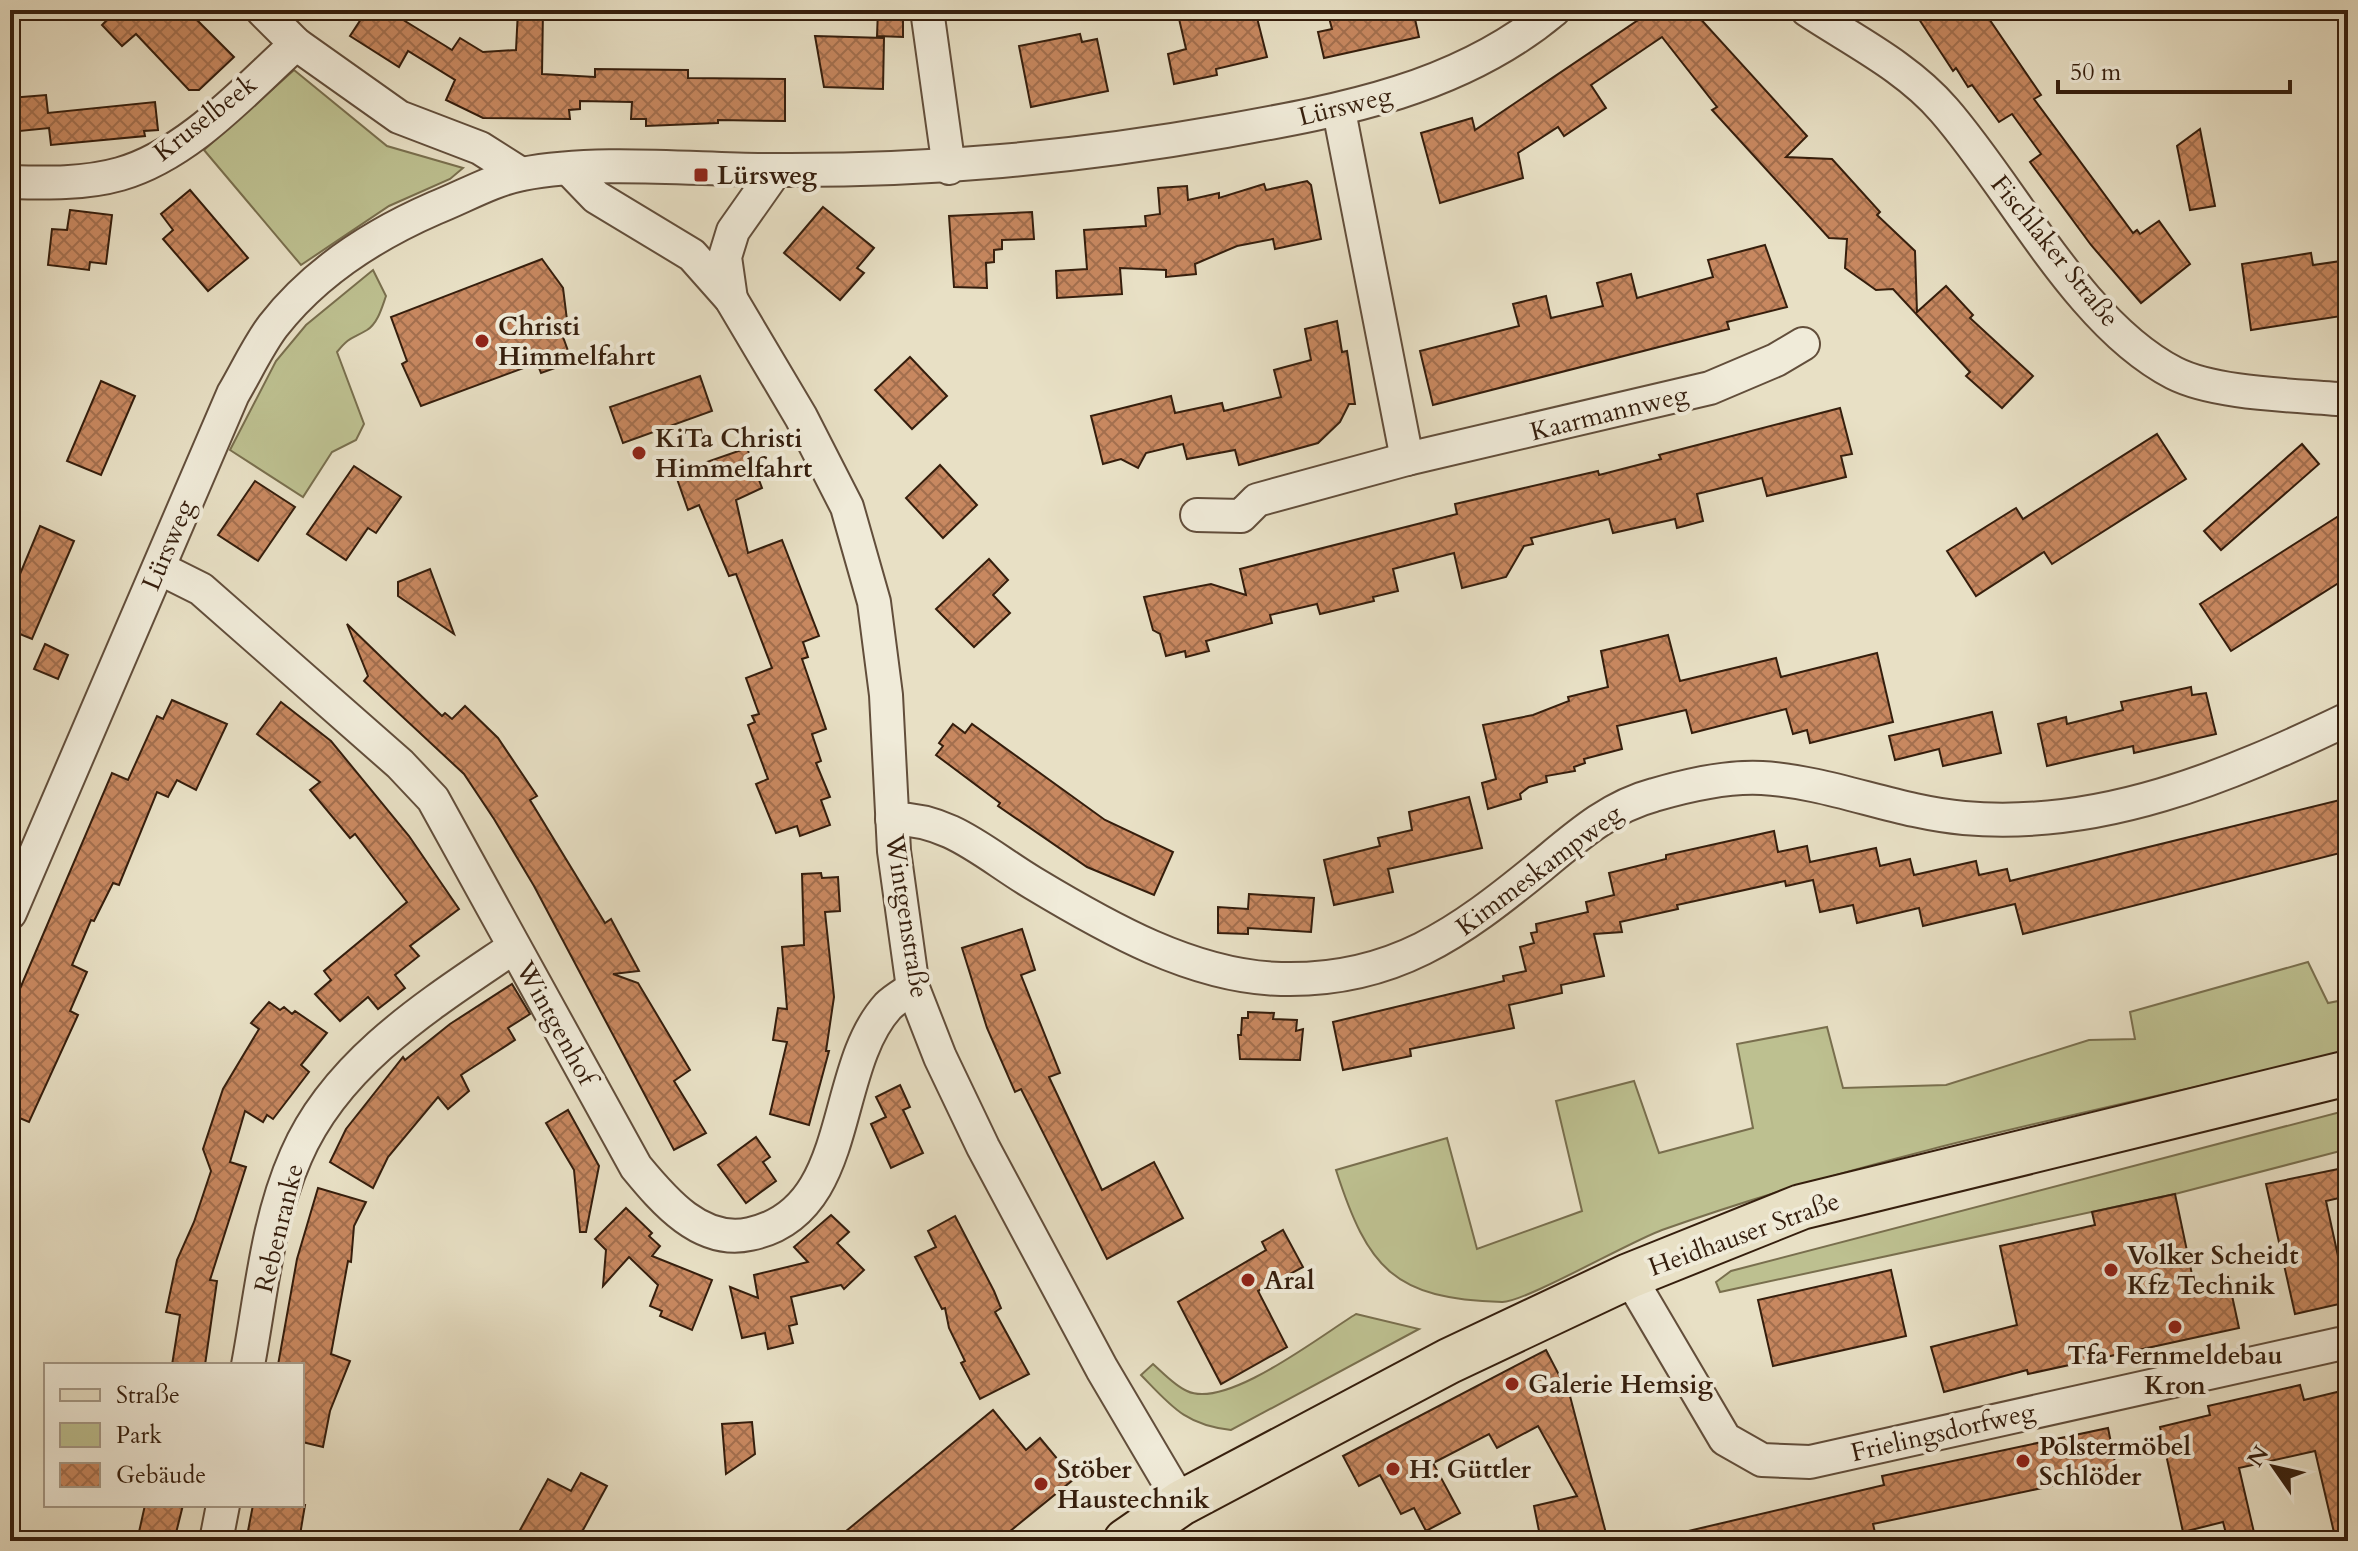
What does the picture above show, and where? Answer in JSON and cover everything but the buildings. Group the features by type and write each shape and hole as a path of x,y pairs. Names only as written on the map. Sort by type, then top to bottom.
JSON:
{"main road":[{"name":"Heidhauser Straße","path":"1126,1541 1181,1503 1449,1361 1629,1276 1801,1207 2348,1073"}],"street":[{"path":"262,10 296,44 399,117 480,148 521,174"},
{"path":"927,10 949,168"},
{"name":"Lürsweg","path":"10,913 233,394 273,327 314,282 369,240 407,220 521,174 570,170 949,168 1105,152 1339,111 1430,83 1495,49 1554,10"},
{"name":"Fischlaker Straße","path":"1807,10 1890,61 1943,108 2080,292 2133,346 2176,375 2234,389 2348,400"},
{"name":"Kruselbeek","path":"10,182 59,183 119,174 164,156 230,105 296,44"},
{"path":"1339,111 1407,459"},
{"name":"Wintgenstraße","path":"570,170 596,197 692,255 731,299 801,417 847,507 874,602 886,695 892,819 913,988 940,1057 983,1147 1102,1369 1181,1503"},
{"name":"Wintgenstraße","path":"731,299 725,257 733,231 776,170"},
{"name":"Kaarmannweg","path":"1197,515 1241,516 1257,500 1407,459 1710,388 1776,360 1803,344"},
{"name":"Wintgenhof","path":"159,568 201,589 400,764 433,799 636,1167 668,1206 696,1225 736,1237 769,1230 803,1205 827,1166 865,1044 889,1005 913,988"},
{"name":"Kimmeskampweg","path":"892,819 918,818 943,826 1031,882 1160,950 1222,970 1280,979 1342,974 1432,947 1490,908 1617,808 1674,789 1718,780 1760,777 1834,789 1959,818 2018,821 2168,796 2232,772 2348,719"},
{"name":"Rebenranke","path":"248,1363 273,1226 296,1155 338,1087 404,1024 514,947"},
{"name":"Frielingsdorfweg","path":"1629,1276 1725,1439 1762,1460 1810,1462 2339,1344 2348,1347"},
{"path":"216,1541 223,1507"}],"green space":[{"path":"294,70 387,146 463,168 450,179 389,206 301,265 204,150"},
{"path":"373,270 386,296 379,314 371,327 348,340 337,352 364,424 356,440 332,452 303,497 230,450 276,361 306,325"},
{"path":"2308,962 2328,1003 2348,999 2348,1052 2002,1132 1830,1176 1662,1230 1514,1300 1465,1300 1435,1294 1410,1285 1390,1272 1360,1232 1336,1170 1447,1138 1477,1249 1582,1211 1556,1101 1634,1081 1659,1153 1753,1128 1737,1044 1827,1027 1843,1088 1946,1085 2089,1040 2135,1039 2130,1012"},
{"path":"2348,1110 2348,1149 2175,1194 1720,1292 1716,1282 1731,1271"},
{"path":"1356,1314 1419,1329 1231,1430 1190,1419 1141,1375 1153,1364 1187,1391 1204,1394 1225,1390 1273,1368"}],"place":[{"name":"Lürsweg","path":"701,175"},
{"name":"Christi Himmelfahrt","path":"482,341"},
{"name":"KiTa Christi Himmelfahrt","path":"639,453"},
{"name":"Volker Scheidt Kfz Technik","path":"2111,1270"},
{"name":"Aral","path":"1248,1280"},
{"name":"Tfa Fernmeldebau Kron","path":"2175,1327"},
{"name":"Galerie Hemsig","path":"1512,1384"},
{"name":"Polstermöbel Schlöder","path":"2023,1461"},
{"name":"H. Güttler","path":"1393,1469"},
{"name":"Stöber Haustechnik","path":"1041,1484"}]}
